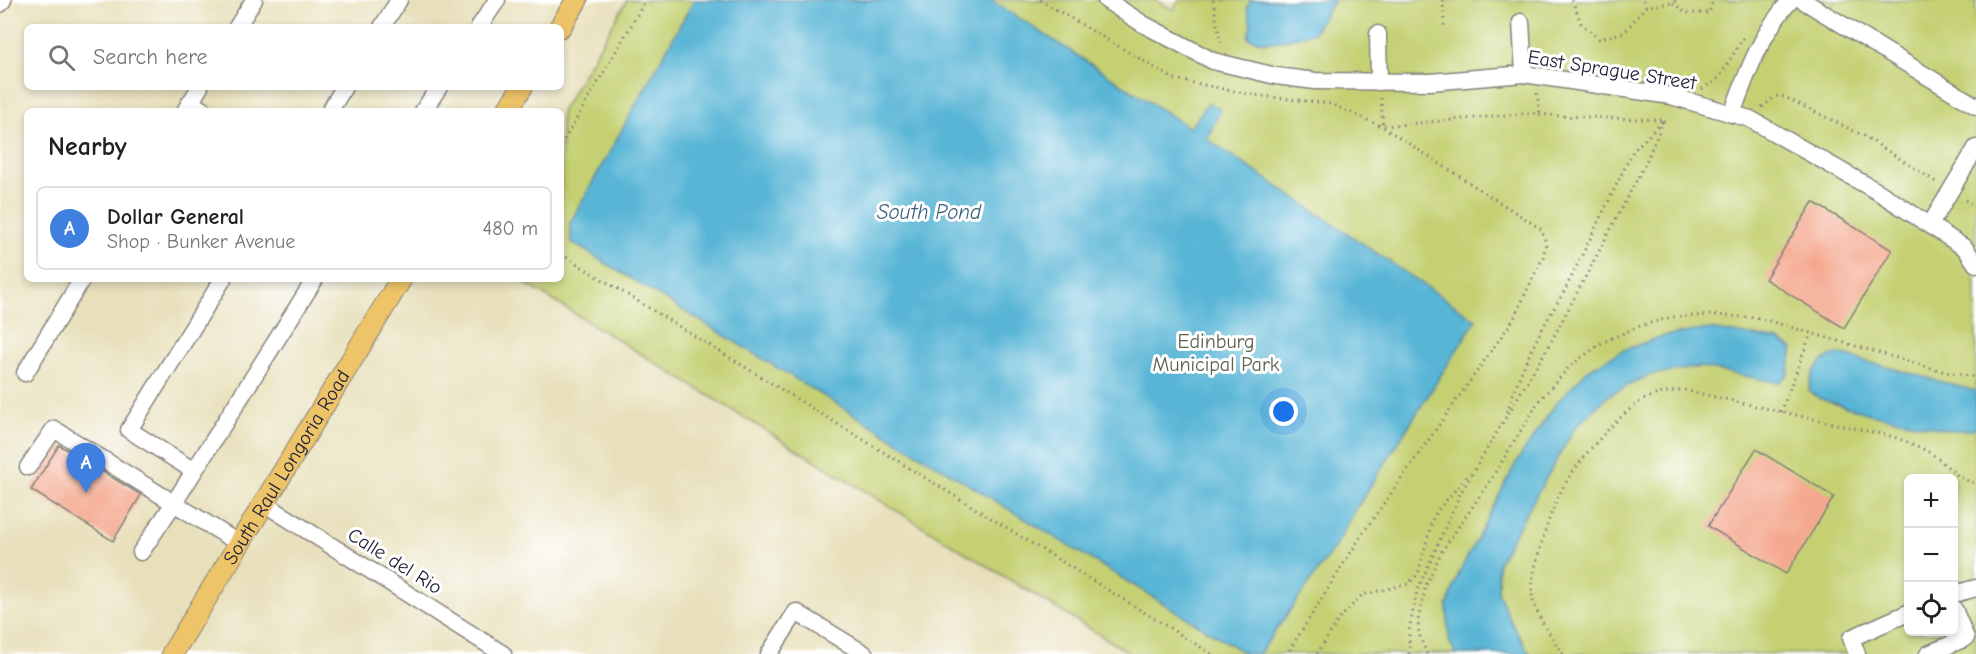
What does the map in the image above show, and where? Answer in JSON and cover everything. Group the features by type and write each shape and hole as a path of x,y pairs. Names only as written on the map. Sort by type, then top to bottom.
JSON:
{"main road":[{"path":"561,24 572,2"},
{"path":"509,108 520,90"},
{"name":"South Raul Longoria Road","path":"172,654 399,282"}],"street":[{"path":"239,24 254,0"},
{"path":"384,24 399,0"},
{"path":"481,24 496,0"},
{"name":"East Sprague Street","path":"1106,0 1143,24 1213,61 1276,76 1380,89 1524,74 1671,96 1750,119 1880,193 1930,225 1965,248 1976,264"},
{"path":"1732,114 1743,82 1763,40 1780,11 1791,0"},
{"path":"1802,0 1976,106"},
{"path":"1521,22 1524,74"},
{"path":"1378,34 1380,89"},
{"path":"193,108 199,90"},
{"path":"332,108 343,90"},
{"path":"425,108 437,90"},
{"path":"1930,225 1976,148"},
{"path":"25,373 80,282"},
{"path":"194,471 129,430 221,282"},
{"path":"141,552 313,282"},
{"path":"28,467 54,429 240,544"},
{"name":"Calle del Rio","path":"265,504 502,654"},
{"path":"1958,593 1976,588"},
{"path":"769,654 796,612 865,654"},
{"path":"1857,654 1851,638 1904,615"},
{"path":"1928,654 1966,638 1958,620"}],"path":[{"path":"564,140 646,0"},
{"path":"1213,0 1221,48"},
{"path":"1443,0 1444,28"},
{"path":"1572,0 1581,23 1599,39 1625,32 1646,6 1675,2 1686,14 1709,13 1713,0"},
{"path":"1644,0 1646,6"},
{"path":"1699,91 1719,78 1749,29"},
{"path":"1380,89 1383,127"},
{"path":"1537,93 1540,114"},
{"path":"1762,107 1776,96 1785,97 1866,137 1938,183"},
{"path":"1383,127 1530,113 1664,120"},
{"path":"1409,654 1409,631 1417,591 1460,494 1551,342 1645,164 1664,120"},
{"path":"1505,416 1518,378 1549,316 1563,294 1634,151 1664,120"},
{"path":"1287,654 1363,533 1513,320 1543,258 1546,243 1541,229 1383,127"},
{"path":"1961,198 1976,207"},
{"path":"564,256 1212,654"},
{"path":"1427,654 1419,634 1418,621 1426,585 1442,550 1488,484 1539,401 1570,366 1603,342 1640,326 1671,317 1715,315 1759,318 1946,372 1976,377"},
{"path":"1781,412 1812,333"},
{"path":"1563,654 1536,609 1532,592 1534,568 1547,525 1562,490 1597,442 1623,414 1657,393 1684,390 1894,438 1912,444 1934,456 1956,475 1976,483"},
{"path":"1317,654 1340,619 1362,595 1408,584 1418,573 1432,520 1475,467"}],"green space":[{"name":"Edinburg Municipal Park","path":"627,0 1156,0 1173,10 1179,0 1976,0 1976,654 1131,654 523,282 564,282 563,108"}],"water":[{"name":"South Pond","path":"694,0 991,0 1190,128 1208,103 1221,109 1207,139 1476,320 1354,512 1337,544 1259,654 1246,654 571,242 570,223"},
{"path":"1251,0 1334,0 1314,32 1289,39 1263,42 1248,37 1251,26 1247,7"},
{"path":"1709,329 1779,340 1793,349 1788,374 1779,383 1700,367 1649,375 1609,395 1574,429 1498,563 1498,593 1514,628 1530,654 1456,654 1449,641 1447,606 1459,573 1516,463 1557,402 1588,370 1621,351 1663,336"},
{"path":"1832,355 1843,355 1976,391 1976,426 1970,430 1949,430 1870,414 1821,399 1809,391 1811,378 1815,369"}],"building":[{"path":"1813,202 1892,250 1844,328 1765,279"},
{"path":"59,445 141,495 113,541 31,490"},
{"path":"1756,449 1834,497 1786,574 1708,526"}],"place":[{"name":"Dollar General","path":"86,493"}]}
